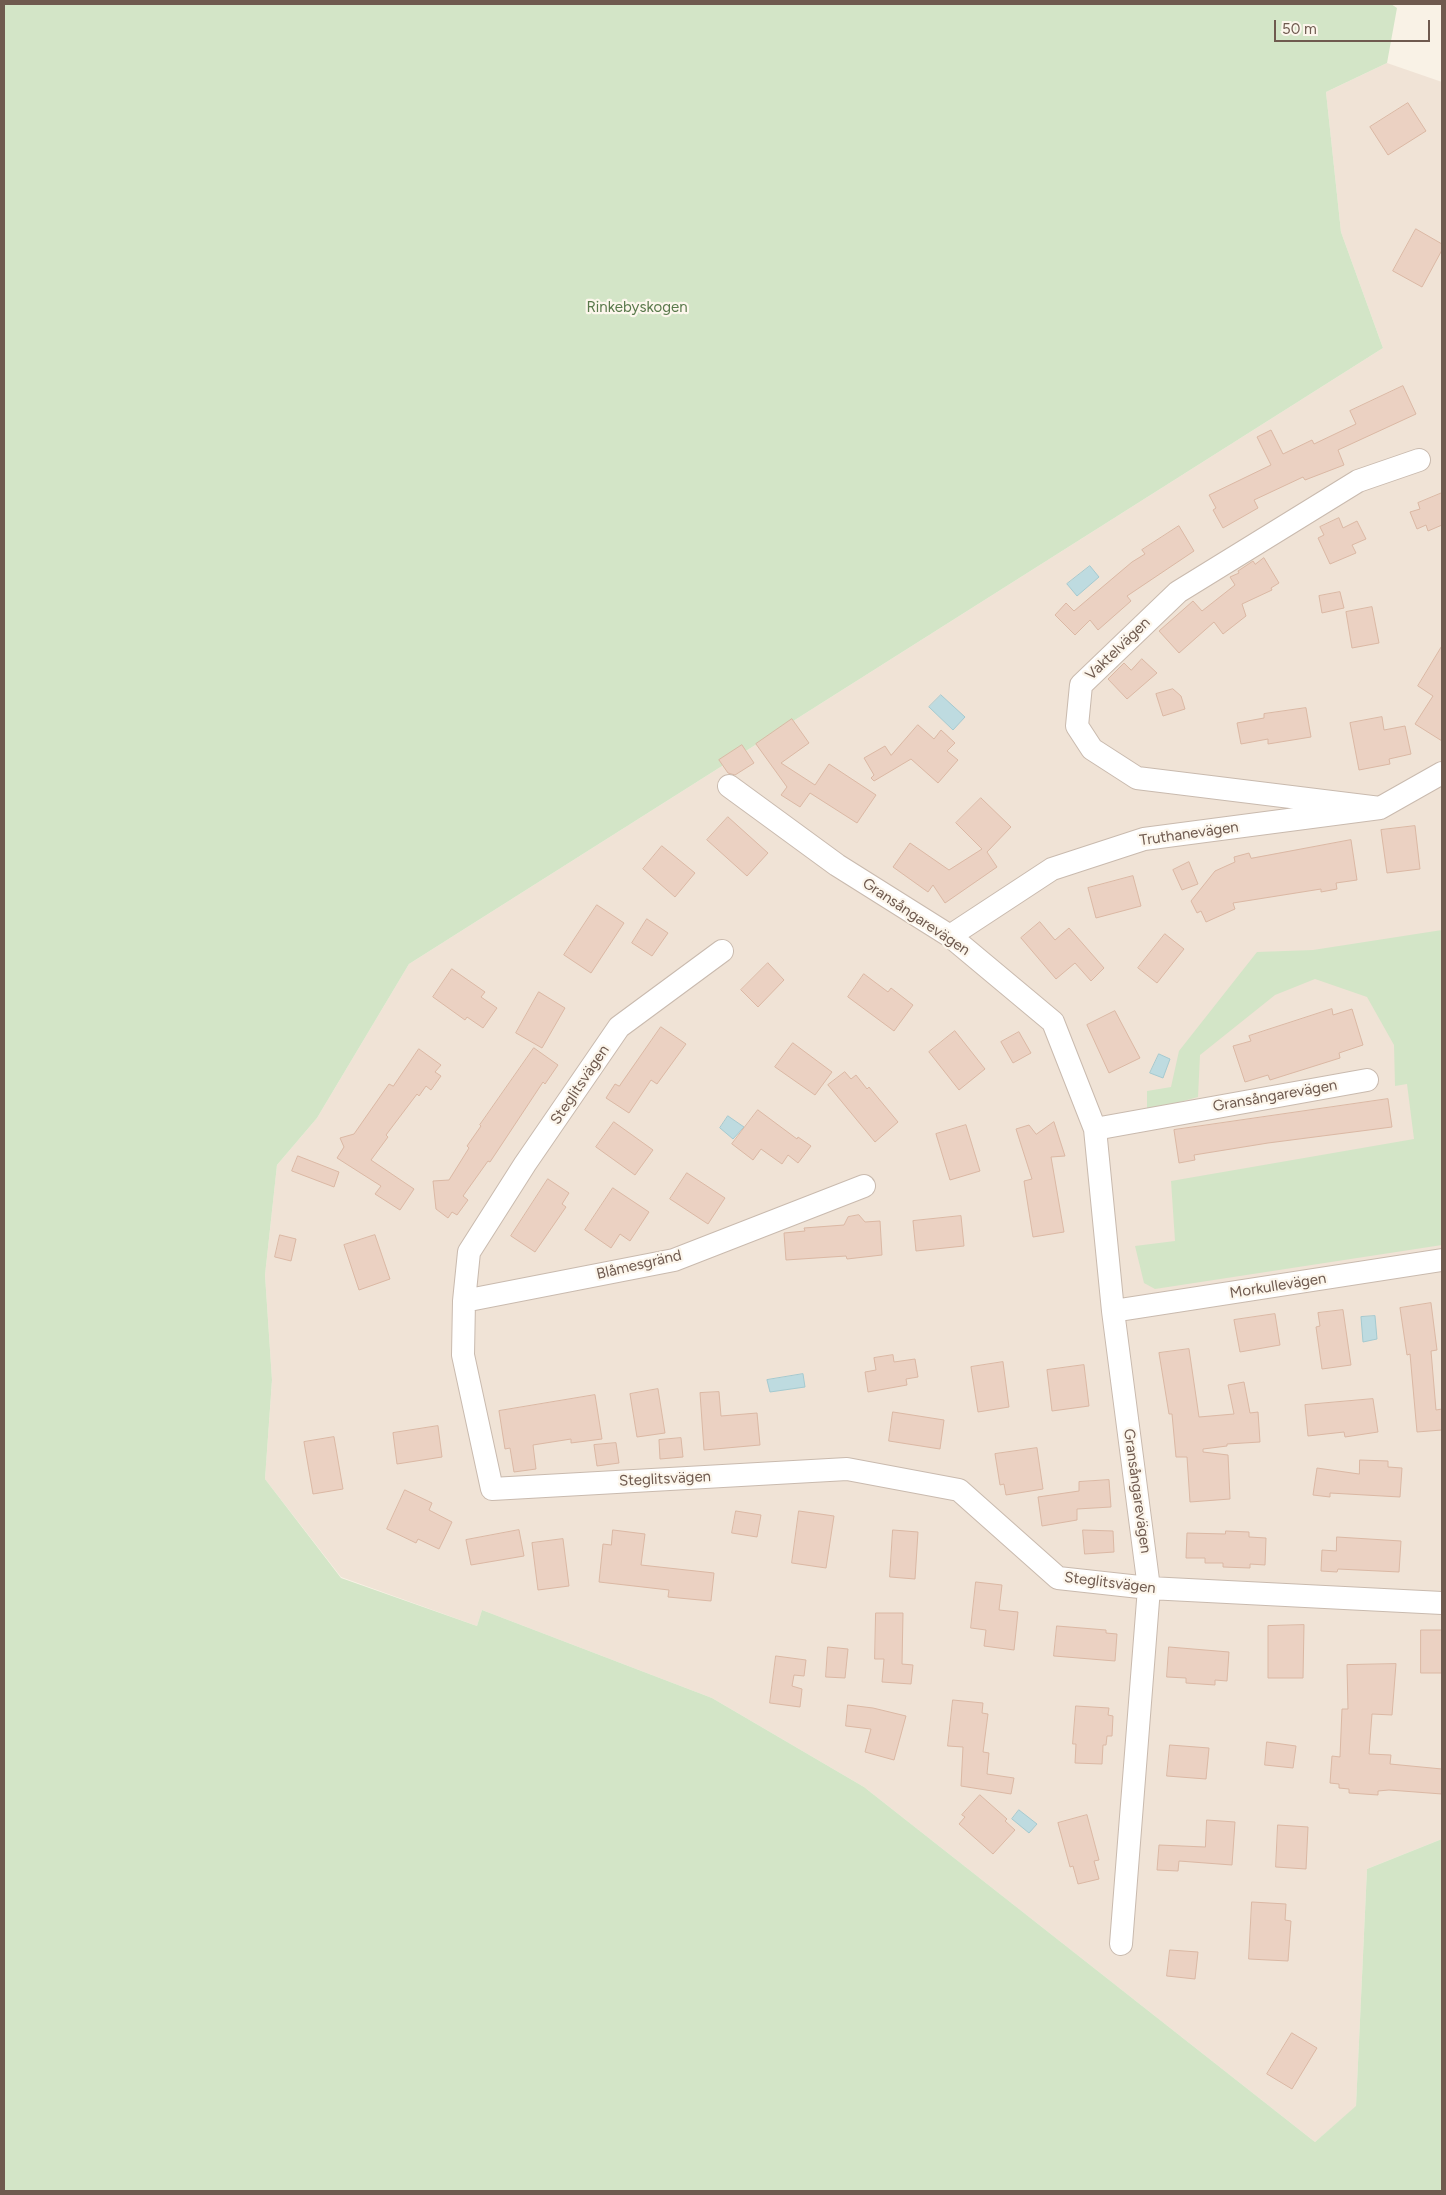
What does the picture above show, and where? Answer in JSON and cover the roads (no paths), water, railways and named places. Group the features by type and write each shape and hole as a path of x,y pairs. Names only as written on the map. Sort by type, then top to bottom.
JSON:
{"street":[{"name":"Vaktelvägen","path":"1380,808 1137,778 1092,749 1077,726 1081,685 1178,592 1358,480 1419,460"},
{"name":"Truthanevägen","path":"950,936 1052,869 1144,839 1380,808 1442,773"},
{"name":"Gransångarevägen","path":"730,786 837,866 950,936 1053,1022 1095,1129 1113,1311 1149,1588 1121,1944"},
{"name":"Steglitsvägen","path":"722,951 619,1027 469,1252 464,1301 463,1355 492,1489 847,1469 959,1490 1058,1578 1149,1588 1442,1603"},
{"name":"Gransångarevägen","path":"1095,1129 1367,1080"},
{"name":"Blåmesgränd","path":"464,1301 674,1260 864,1186"},
{"name":"Morkullevägen","path":"1113,1311 1442,1260"}],"water":[{"path":"1090,566 1099,577 1077,596 1067,584"},
{"path":"941,695 965,717 953,730 929,707"},
{"path":"1159,1054 1170,1059 1163,1078 1150,1073"},
{"path":"728,1116 744,1127 733,1139 720,1128"},
{"path":"1375,1316 1377,1339 1363,1342 1361,1317"},
{"path":"803,1374 805,1387 770,1392 767,1380"},
{"path":"1019,1810 1037,1824 1029,1833 1012,1819"}],"park label":[{"name":"Rinkebyskogen","path":"637,308"}]}
